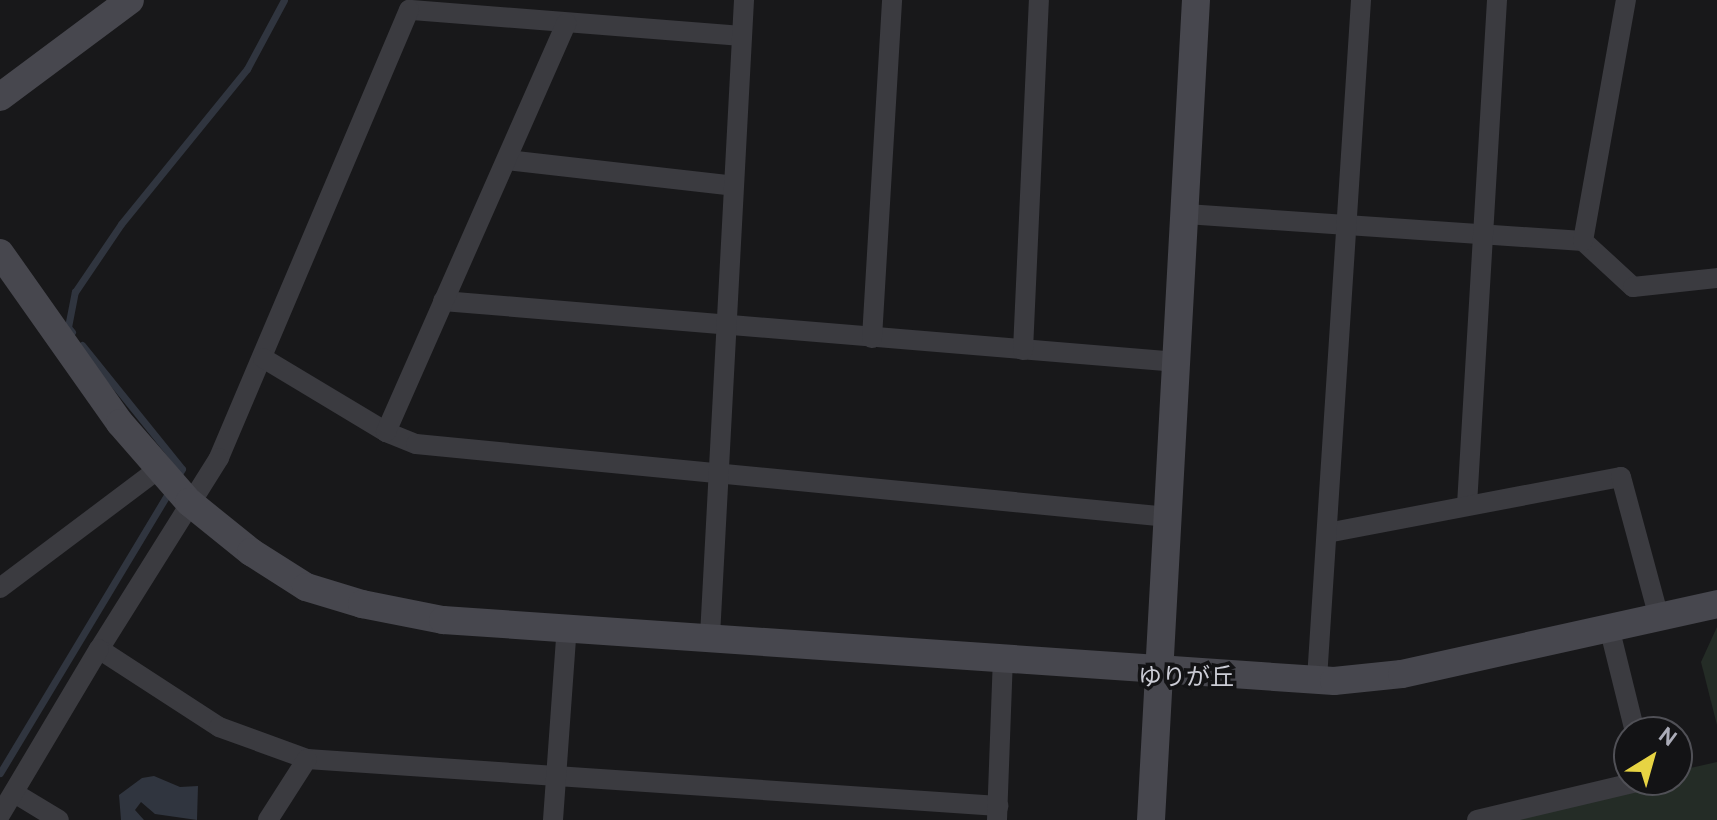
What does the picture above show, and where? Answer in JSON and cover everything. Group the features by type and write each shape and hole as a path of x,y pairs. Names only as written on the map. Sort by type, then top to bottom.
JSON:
{"street":[{"path":"0,97 130,0"},
{"path":"710,636 744,0"},
{"path":"872,338 892,0"},
{"path":"1023,350 1039,0"},
{"path":"1155,820 1159,672 1196,0"},
{"path":"1317,679 1361,0"},
{"path":"1467,505 1497,0"},
{"path":"1583,241 1626,0"},
{"path":"0,815 16,794 187,499 219,458 409,10 742,36"},
{"path":"386,432 566,23"},
{"path":"507,160 734,186"},
{"path":"1186,214 1583,241 1633,287 1717,278"},
{"path":"0,253 120,423 187,499 306,587 362,604 443,620 710,636 1159,672 1317,679 1402,674 1610,631 1717,604"},
{"path":"443,301 1177,362"},
{"path":"263,358 386,432 416,444 1168,517"},
{"path":"0,588 163,470"},
{"path":"1327,533 1621,477 1659,618"},
{"path":"553,820 567,626"},
{"path":"1610,631 1631,716"},
{"path":"99,649 219,727 307,759 556,775 998,813 1003,660"},
{"path":"268,820 307,759"},
{"path":"1477,820 1613,788"},
{"path":"16,794 59,820"}],"shaded area":[{"path":"1717,627 1717,725 1701,662"},
{"path":"1717,762 1717,820 1477,820 1613,788 1613,796 1693,796 1693,767"},
{"path":"154,776 180,787 198,786 197,820 155,814 141,802 135,810 144,820 121,820 119,795 142,778"}],"waterway":[{"path":"72,332 68,327 75,292 121,224 247,69 284,0"},
{"path":"82,345 182,469 176,479"},
{"path":"0,773 170,490"}],"district":[{"name":"ゆりが丘","path":"1186,680"}]}
